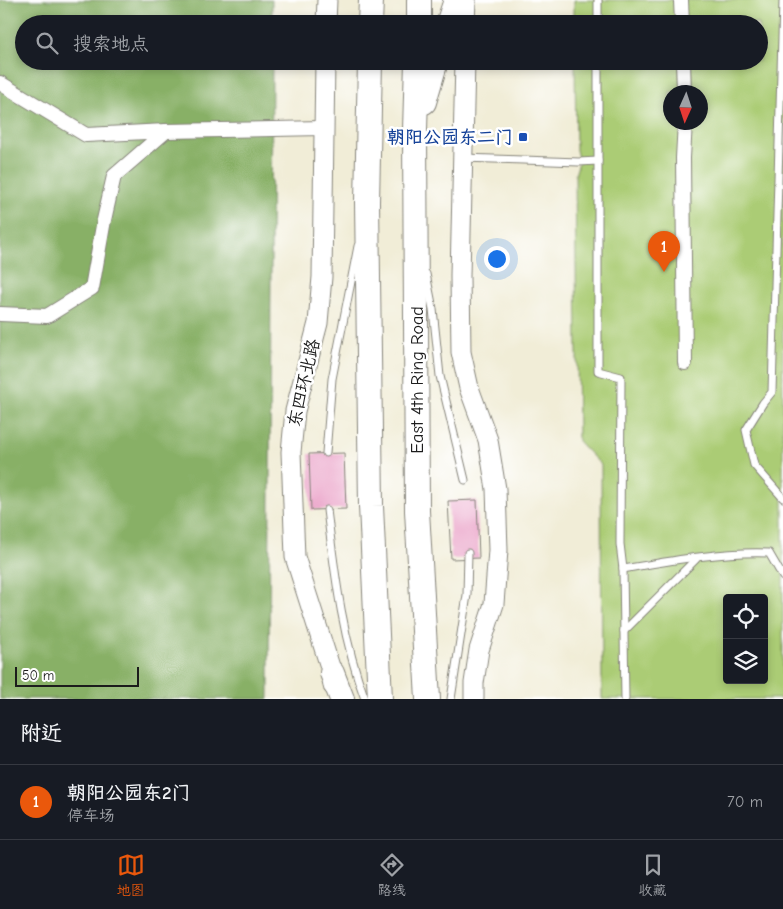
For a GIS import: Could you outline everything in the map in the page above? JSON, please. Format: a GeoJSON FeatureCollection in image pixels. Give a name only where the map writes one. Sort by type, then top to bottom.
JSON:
{"type":"FeatureCollection","features":[{"type":"Feature","properties":{"kind":"highway"},"geometry":{"type":"LineString","coordinates":[[370,15],[371,0]]}},
{"type":"Feature","properties":{"kind":"highway"},"geometry":{"type":"LineString","coordinates":[[418,15],[419,0]]}},
{"type":"Feature","properties":{"kind":"highway"},"geometry":{"type":"LineString","coordinates":[[451,15],[456,0]]}},
{"type":"Feature","properties":{"kind":"highway"},"geometry":{"type":"LineString","coordinates":[[370,70],[367,202],[371,506],[380,699]]}},
{"type":"Feature","properties":{"kind":"highway","name":"East 4th Ring Road"},"geometry":{"type":"LineString","coordinates":[[417,70],[415,130],[417,511],[428,699]]}},
{"type":"Feature","properties":{"kind":"highway"},"geometry":{"type":"LineString","coordinates":[[415,130],[433,70]]}},
{"type":"Feature","properties":{"kind":"highway"},"geometry":{"type":"LineString","coordinates":[[332,673],[342,699]]}},
{"type":"Feature","properties":{"kind":"street"},"geometry":{"type":"LineString","coordinates":[[326,15],[327,0]]}},
{"type":"Feature","properties":{"kind":"street"},"geometry":{"type":"LineString","coordinates":[[465,15],[466,0]]}},
{"type":"Feature","properties":{"kind":"street"},"geometry":{"type":"LineString","coordinates":[[681,0],[682,15]]}},
{"type":"Feature","properties":{"kind":"street","name":"东四环北路"},"geometry":{"type":"LineString","coordinates":[[326,70],[322,277],[318,323],[295,411],[291,452],[295,557],[332,673],[334,699]]}},
{"type":"Feature","properties":{"kind":"street"},"geometry":{"type":"LineString","coordinates":[[465,70],[460,276],[461,352],[469,388],[488,440],[496,488],[498,550],[494,604],[479,650],[474,683],[474,699]]}},
{"type":"Feature","properties":{"kind":"street"},"geometry":{"type":"LineString","coordinates":[[683,70],[684,85]]}},
{"type":"Feature","properties":{"kind":"street"},"geometry":{"type":"LineString","coordinates":[[0,83],[86,135],[166,131],[324,128]]}},
{"type":"Feature","properties":{"kind":"street"},"geometry":{"type":"LineString","coordinates":[[685,130],[683,158],[685,363]]}},
{"type":"Feature","properties":{"kind":"street"},"geometry":{"type":"LineString","coordinates":[[0,314],[47,316],[92,288],[114,176],[166,131]]}},
{"type":"Feature","properties":{"kind":"lane"},"geometry":{"type":"LineString","coordinates":[[598,0],[598,15]]}},
{"type":"Feature","properties":{"kind":"lane"},"geometry":{"type":"LineString","coordinates":[[783,1],[772,392],[746,430],[754,465],[783,498]]}},
{"type":"Feature","properties":{"kind":"lane"},"geometry":{"type":"LineString","coordinates":[[598,70],[598,371],[621,376],[620,544],[624,569],[625,699]]}},
{"type":"Feature","properties":{"kind":"lane"},"geometry":{"type":"LineString","coordinates":[[463,158],[598,161]]}},
{"type":"Feature","properties":{"kind":"lane"},"geometry":{"type":"LineString","coordinates":[[326,453],[332,379],[346,299],[367,202]]}},
{"type":"Feature","properties":{"kind":"lane"},"geometry":{"type":"LineString","coordinates":[[416,221],[423,260]]}},
{"type":"Feature","properties":{"kind":"lane"},"geometry":{"type":"LineString","coordinates":[[425,270],[440,376],[466,480]]}},
{"type":"Feature","properties":{"kind":"lane"},"geometry":{"type":"LineString","coordinates":[[327,510],[338,601],[354,672],[365,699]]}},
{"type":"Feature","properties":{"kind":"lane"},"geometry":{"type":"LineString","coordinates":[[624,569],[752,552],[769,553],[781,567],[783,577]]}},
{"type":"Feature","properties":{"kind":"lane"},"geometry":{"type":"LineString","coordinates":[[450,699],[467,595],[468,553]]}},
{"type":"Feature","properties":{"kind":"lane"},"geometry":{"type":"LineString","coordinates":[[624,631],[697,558]]}},
{"type":"Feature","properties":{"kind":"green space"},"geometry":{"type":"Polygon","coordinates":[[[0,0],[272,0],[272,15],[15,15],[15,70],[272,70],[269,699],[0,699],[0,0]]]}},
{"type":"Feature","properties":{"kind":"green space"},"geometry":{"type":"Polygon","coordinates":[[[574,0],[783,0],[783,699],[602,699],[601,465],[578,441],[575,175],[579,162],[576,150],[575,70],[768,70],[768,15],[574,15],[574,0]]]}},
{"type":"Feature","properties":{"kind":"building"},"geometry":{"type":"Polygon","coordinates":[[[344,453],[346,509],[311,510],[309,454],[344,453]]]}},
{"type":"Feature","properties":{"kind":"building"},"geometry":{"type":"Polygon","coordinates":[[[477,500],[479,558],[451,559],[448,501],[477,500]]]}},
{"type":"Feature","properties":{"kind":"place","name":"朝阳公园东二门"},"geometry":{"type":"Point","coordinates":[523,137]}},
{"type":"Feature","properties":{"kind":"place","name":"朝阳公园东2门"},"geometry":{"type":"Point","coordinates":[664,272]}}]}
